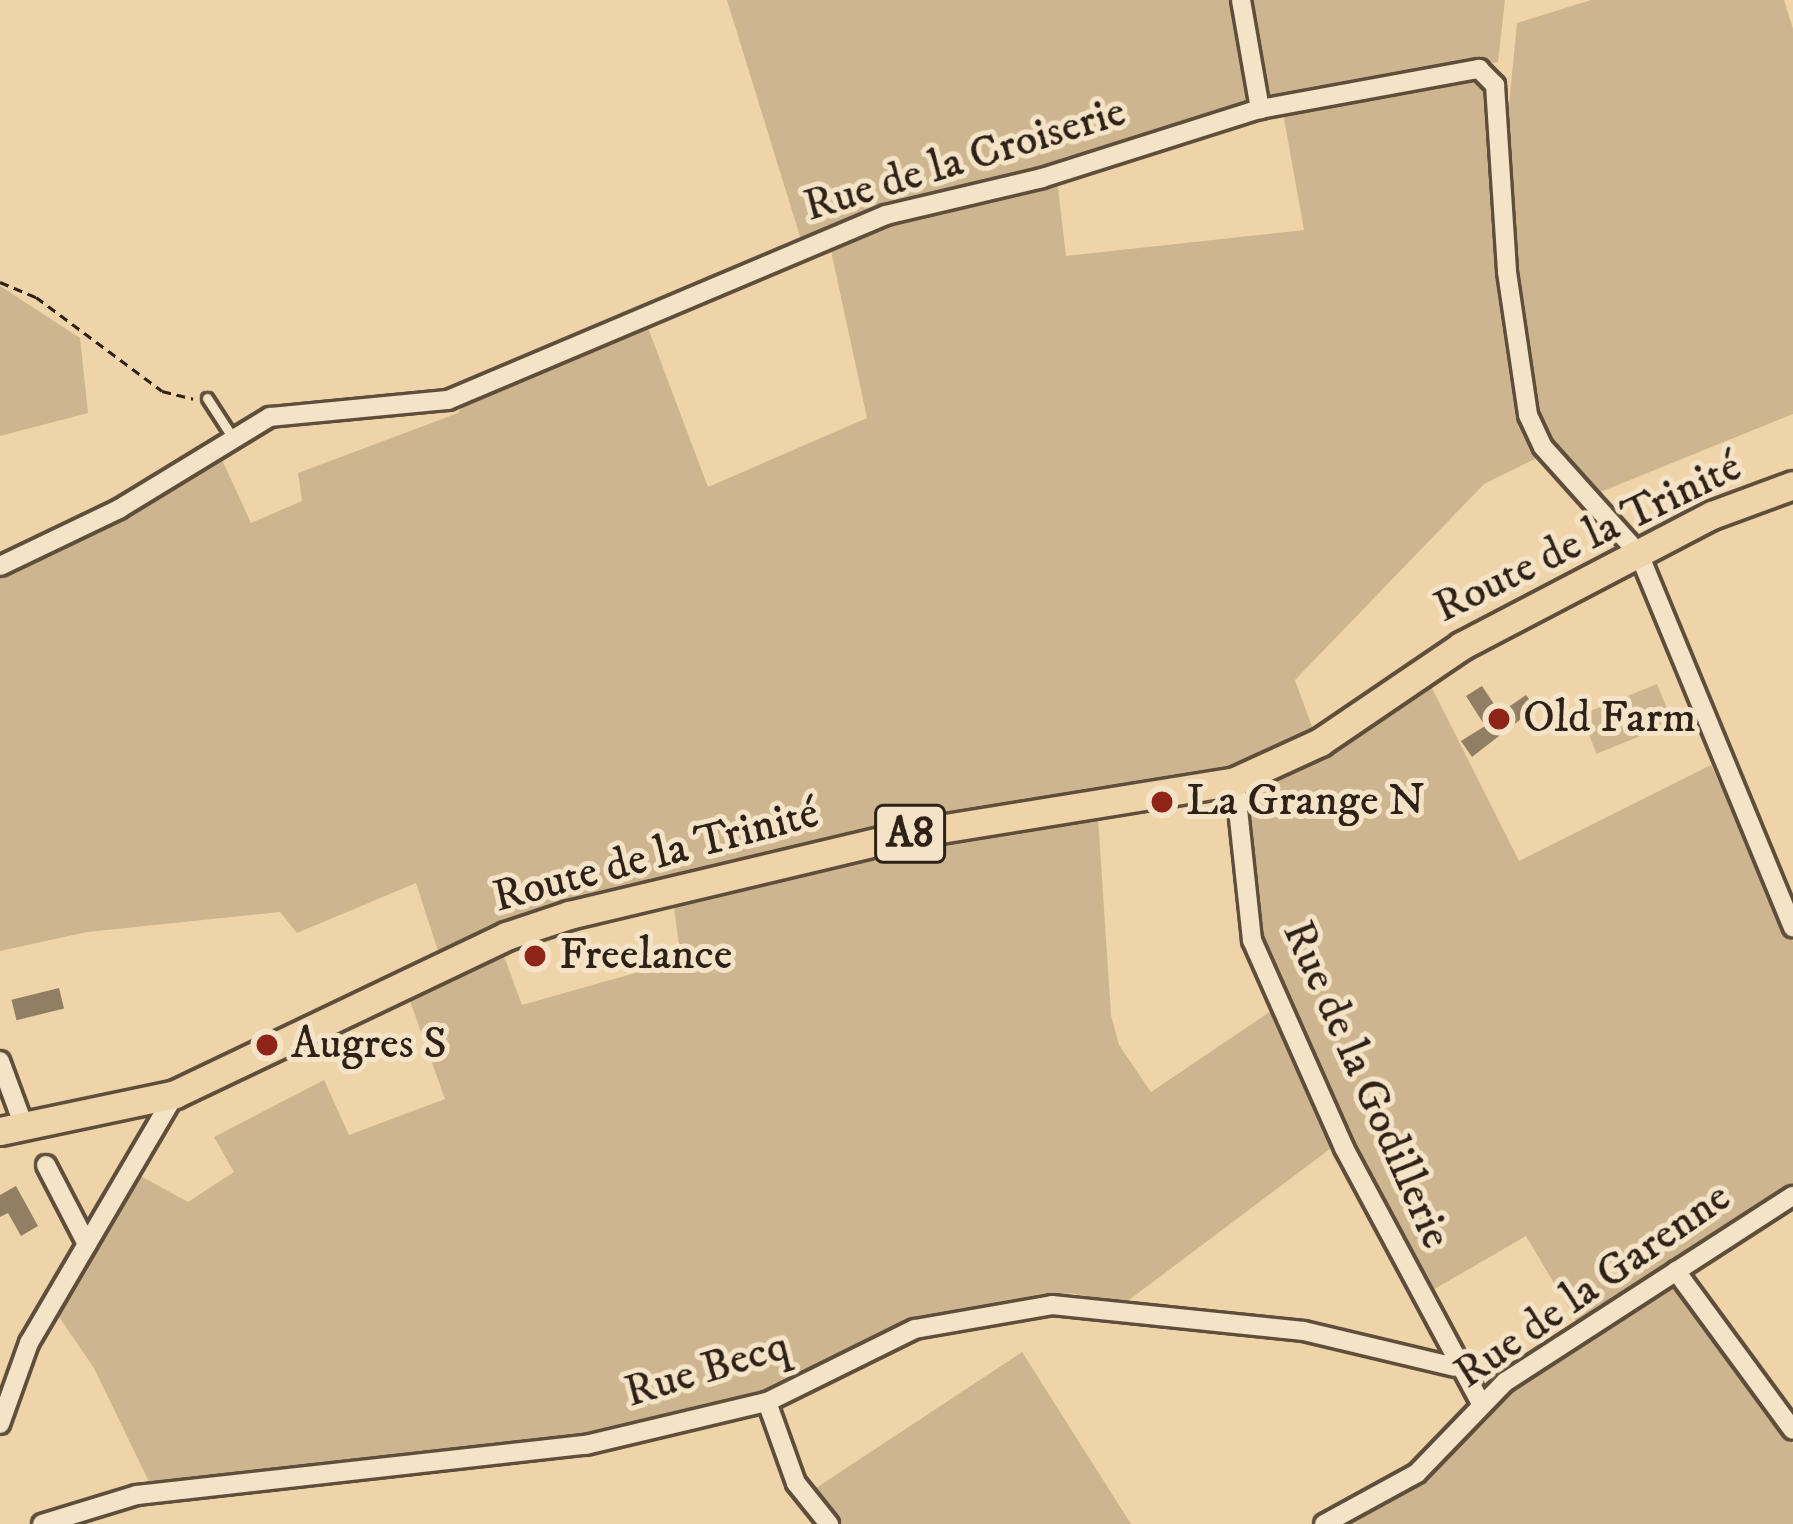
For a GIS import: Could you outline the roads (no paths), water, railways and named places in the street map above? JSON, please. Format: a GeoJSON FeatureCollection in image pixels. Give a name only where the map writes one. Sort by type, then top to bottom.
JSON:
{"type":"FeatureCollection","features":[{"type":"Feature","properties":{"kind":"main road","name":"Route de la Trinité"},"geometry":{"type":"LineString","coordinates":[[13,1130],[175,1094],[506,936],[569,915],[909,834],[1234,781],[1320,742],[1409,676],[1639,554],[1793,485]]}},
{"type":"Feature","properties":{"kind":"street"},"geometry":{"type":"LineString","coordinates":[[1241,0],[1260,109]]}},
{"type":"Feature","properties":{"kind":"street","name":"Rue de la Croiserie"},"geometry":{"type":"LineString","coordinates":[[0,566],[119,509],[231,435],[270,416],[448,400],[886,215],[1042,178],[1260,109],[1479,69],[1493,76],[1507,272],[1528,415],[1543,447],[1639,554]]}},
{"type":"Feature","properties":{"kind":"street"},"geometry":{"type":"LineString","coordinates":[[1639,554],[1793,928]]}},
{"type":"Feature","properties":{"kind":"street","name":"Rue de la Godillerie"},"geometry":{"type":"LineString","coordinates":[[1234,781],[1252,940],[1344,1148],[1455,1367],[1481,1404]]}},
{"type":"Feature","properties":{"kind":"street"},"geometry":{"type":"LineString","coordinates":[[0,1061],[13,1130]]}},
{"type":"Feature","properties":{"kind":"street"},"geometry":{"type":"LineString","coordinates":[[0,1424],[29,1343],[175,1094]]}},
{"type":"Feature","properties":{"kind":"street"},"geometry":{"type":"LineString","coordinates":[[46,1165],[87,1244]]}},
{"type":"Feature","properties":{"kind":"street","name":"Rue de la Garenne"},"geometry":{"type":"LineString","coordinates":[[1324,1524],[1417,1473],[1481,1404],[1793,1196]]}},
{"type":"Feature","properties":{"kind":"street"},"geometry":{"type":"LineString","coordinates":[[1676,1271],[1793,1430]]}},
{"type":"Feature","properties":{"kind":"street","name":"Rue Becq"},"geometry":{"type":"LineString","coordinates":[[42,1524],[106,1504],[586,1445],[767,1402],[915,1329],[1052,1305],[1304,1331],[1455,1367]]}},
{"type":"Feature","properties":{"kind":"street"},"geometry":{"type":"LineString","coordinates":[[767,1402],[796,1483],[830,1524]]}},
{"type":"Feature","properties":{"kind":"street"},"geometry":{"type":"LineString","coordinates":[[106,1504],[116,1524]]}},
{"type":"Feature","properties":{"kind":"lane"},"geometry":{"type":"LineString","coordinates":[[207,398],[231,435]]}},
{"type":"Feature","properties":{"kind":"place","name":"Old Farm"},"geometry":{"type":"Point","coordinates":[1499,719]}},
{"type":"Feature","properties":{"kind":"place","name":"La Grange N"},"geometry":{"type":"Point","coordinates":[1162,802]}},
{"type":"Feature","properties":{"kind":"place","name":"Freelance"},"geometry":{"type":"Point","coordinates":[535,956]}},
{"type":"Feature","properties":{"kind":"place","name":"Augres S"},"geometry":{"type":"Point","coordinates":[267,1045]}}]}
